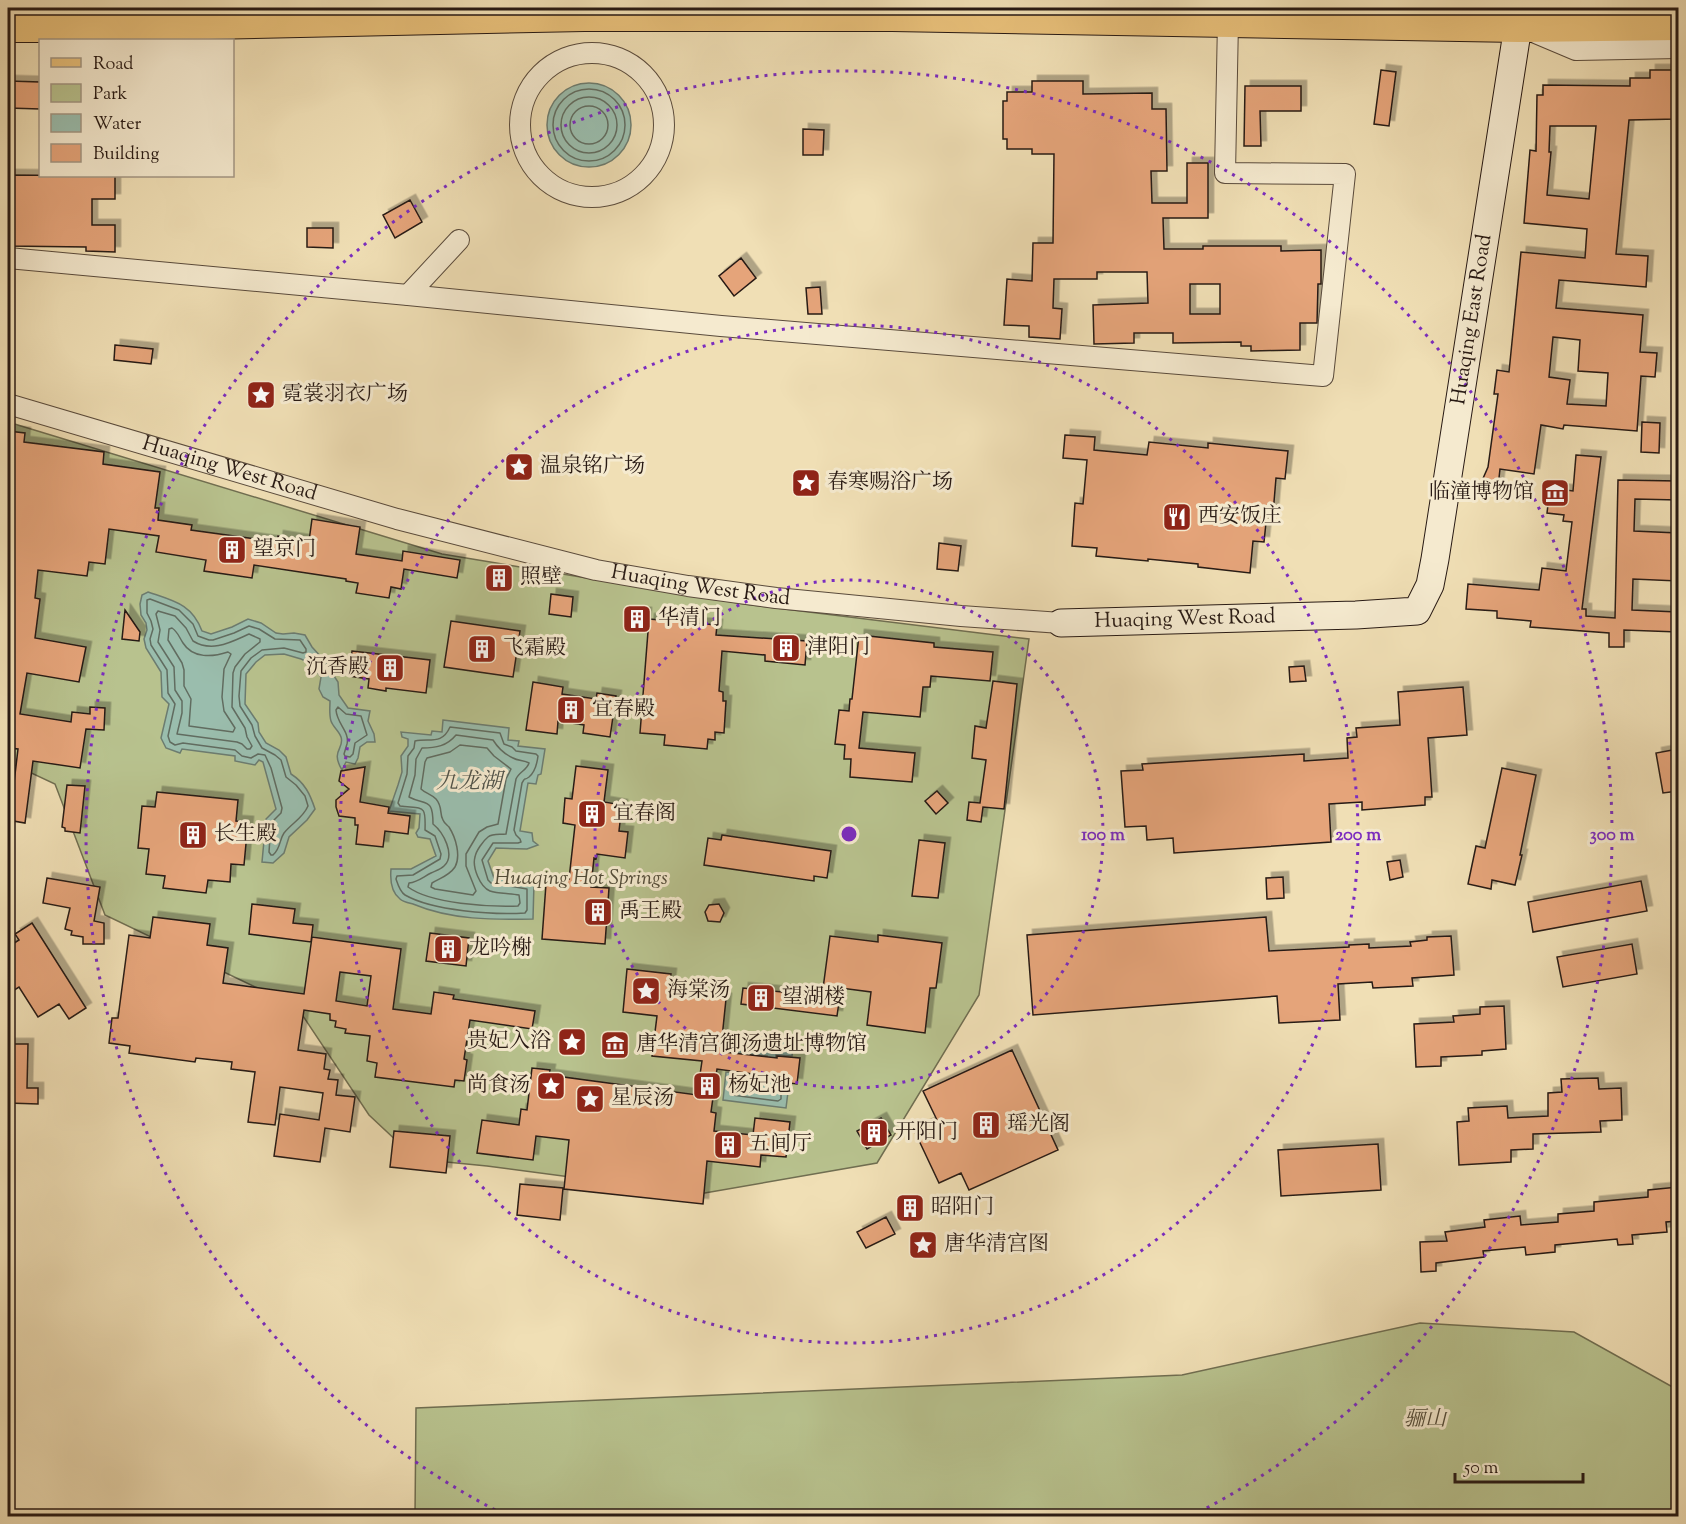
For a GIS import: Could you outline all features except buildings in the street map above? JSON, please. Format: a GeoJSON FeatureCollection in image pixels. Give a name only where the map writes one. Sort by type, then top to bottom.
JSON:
{"type":"FeatureCollection","features":[{"type":"Feature","properties":{"kind":"main road"},"geometry":{"type":"LineString","coordinates":[[8,26],[64,27],[584,11],[1228,21],[1518,16],[1678,24]]}},
{"type":"Feature","properties":{"kind":"street"},"geometry":{"type":"LineString","coordinates":[[1518,16],[1576,50],[1678,48]]}},
{"type":"Feature","properties":{"kind":"street","name":"Huaqing East Road"},"geometry":{"type":"LineString","coordinates":[[1417,611],[1430,585],[1518,16]]}},
{"type":"Feature","properties":{"kind":"street"},"geometry":{"type":"LineString","coordinates":[[8,258],[721,326],[1323,376],[1345,174],[1225,173],[1228,21]]}},
{"type":"Feature","properties":{"kind":"street"},"geometry":{"type":"LineString","coordinates":[[597,53],[621,58],[642,72],[657,92],[664,116],[663,141],[653,164],[636,182],[614,194],[589,197],[565,192],[546,180],[531,163],[522,142],[520,120],[525,98],[537,79],[554,64],[574,55],[597,53]]}},
{"type":"Feature","properties":{"kind":"street"},"geometry":{"type":"LineString","coordinates":[[408,295],[459,240]]}},
{"type":"Feature","properties":{"kind":"street","name":"Huaqing West Road"},"geometry":{"type":"LineString","coordinates":[[8,404],[398,519],[596,570],[688,586],[776,598],[1061,623],[1356,615],[1417,611]]}},
{"type":"Feature","properties":{"kind":"green space","name":"Huaqing Hot Springs"},"geometry":{"type":"Polygon","coordinates":[[[8,422],[442,554],[744,604],[1029,639],[979,995],[877,1163],[699,1194],[416,1159],[369,1115],[297,1007],[105,915],[55,784],[8,762],[8,422]]]}},
{"type":"Feature","properties":{"kind":"green space","name":"骊山"},"geometry":{"type":"Polygon","coordinates":[[[1420,1323],[1574,1332],[1678,1390],[1678,1516],[415,1516],[416,1408],[1182,1375],[1420,1323]]]}},
{"type":"Feature","properties":{"kind":"water"},"geometry":{"type":"Polygon","coordinates":[[[589,83],[612,90],[624,102],[631,125],[624,148],[612,160],[589,167],[566,160],[554,148],[547,125],[554,102],[566,90],[589,83]]]}},
{"type":"Feature","properties":{"kind":"water"},"geometry":{"type":"Polygon","coordinates":[[[148,592],[187,609],[202,631],[211,634],[248,619],[261,623],[276,633],[305,635],[338,682],[339,695],[348,708],[370,711],[368,721],[375,742],[367,742],[360,747],[355,764],[346,762],[342,770],[337,758],[341,737],[331,721],[330,701],[323,697],[319,689],[321,677],[310,663],[284,654],[265,655],[246,674],[245,704],[258,723],[259,732],[266,743],[286,757],[291,774],[306,789],[315,809],[289,837],[284,853],[273,863],[262,862],[266,819],[276,809],[263,762],[259,760],[255,765],[235,761],[235,756],[182,749],[180,753],[166,748],[161,738],[169,704],[162,697],[161,672],[146,648],[144,639],[147,630],[141,615],[140,604],[142,595],[148,592]]]}},
{"type":"Feature","properties":{"kind":"water","name":"九龙湖"},"geometry":{"type":"Polygon","coordinates":[[[443,720],[509,728],[508,740],[519,741],[518,746],[545,749],[541,774],[538,775],[536,784],[528,783],[520,831],[532,833],[533,841],[538,845],[527,849],[496,848],[488,861],[494,878],[534,883],[533,919],[487,919],[442,913],[403,901],[393,889],[391,869],[411,869],[436,856],[430,839],[418,837],[416,833],[419,828],[420,814],[389,811],[402,772],[401,756],[408,746],[408,739],[402,737],[401,732],[431,735],[432,731],[442,732],[443,720]]]}},
{"type":"Feature","properties":{"kind":"water"},"geometry":{"type":"Polygon","coordinates":[[[758,1032],[776,1036],[793,1047],[792,1056],[776,1055],[773,1082],[789,1084],[786,1108],[723,1100],[726,1072],[764,1077],[767,1056],[728,1053],[729,1046],[758,1032]]]}},
{"type":"Feature","properties":{"kind":"place","name":"霓裳羽衣广场"},"geometry":{"type":"Point","coordinates":[261,395]}},
{"type":"Feature","properties":{"kind":"place","name":"温泉铭广场"},"geometry":{"type":"Point","coordinates":[519,467]}},
{"type":"Feature","properties":{"kind":"place","name":"春寒赐浴广场"},"geometry":{"type":"Point","coordinates":[806,483]}},
{"type":"Feature","properties":{"kind":"place","name":"临潼博物馆"},"geometry":{"type":"Point","coordinates":[1555,493]}},
{"type":"Feature","properties":{"kind":"place","name":"西安饭庄"},"geometry":{"type":"Point","coordinates":[1177,517]}},
{"type":"Feature","properties":{"kind":"place","name":"望京门"},"geometry":{"type":"Point","coordinates":[232,550]}},
{"type":"Feature","properties":{"kind":"place","name":"照壁"},"geometry":{"type":"Point","coordinates":[499,578]}},
{"type":"Feature","properties":{"kind":"place","name":"华清门"},"geometry":{"type":"Point","coordinates":[637,619]}},
{"type":"Feature","properties":{"kind":"place","name":"津阳门"},"geometry":{"type":"Point","coordinates":[786,648]}},
{"type":"Feature","properties":{"kind":"place","name":"飞霜殿"},"geometry":{"type":"Point","coordinates":[482,649]}},
{"type":"Feature","properties":{"kind":"place","name":"沉香殿"},"geometry":{"type":"Point","coordinates":[390,668]}},
{"type":"Feature","properties":{"kind":"place","name":"宜春殿"},"geometry":{"type":"Point","coordinates":[571,710]}},
{"type":"Feature","properties":{"kind":"place","name":"宜春阁"},"geometry":{"type":"Point","coordinates":[592,814]}},
{"type":"Feature","properties":{"kind":"place","name":"长生殿"},"geometry":{"type":"Point","coordinates":[193,835]}},
{"type":"Feature","properties":{"kind":"place","name":"禹王殿"},"geometry":{"type":"Point","coordinates":[598,912]}},
{"type":"Feature","properties":{"kind":"place","name":"龙吟榭"},"geometry":{"type":"Point","coordinates":[448,949]}},
{"type":"Feature","properties":{"kind":"place","name":"海棠汤"},"geometry":{"type":"Point","coordinates":[646,991]}},
{"type":"Feature","properties":{"kind":"place","name":"望湖楼"},"geometry":{"type":"Point","coordinates":[761,998]}},
{"type":"Feature","properties":{"kind":"place","name":"贵妃入浴"},"geometry":{"type":"Point","coordinates":[572,1042]}},
{"type":"Feature","properties":{"kind":"place","name":"唐华清宫御汤遗址博物馆"},"geometry":{"type":"Point","coordinates":[615,1045]}},
{"type":"Feature","properties":{"kind":"place","name":"尚食汤"},"geometry":{"type":"Point","coordinates":[551,1086]}},
{"type":"Feature","properties":{"kind":"place","name":"杨妃池"},"geometry":{"type":"Point","coordinates":[707,1086]}},
{"type":"Feature","properties":{"kind":"place","name":"星辰汤"},"geometry":{"type":"Point","coordinates":[590,1099]}},
{"type":"Feature","properties":{"kind":"place","name":"瑶光阁"},"geometry":{"type":"Point","coordinates":[986,1125]}},
{"type":"Feature","properties":{"kind":"place","name":"开阳门"},"geometry":{"type":"Point","coordinates":[874,1133]}},
{"type":"Feature","properties":{"kind":"place","name":"五间厅"},"geometry":{"type":"Point","coordinates":[728,1145]}},
{"type":"Feature","properties":{"kind":"place","name":"昭阳门"},"geometry":{"type":"Point","coordinates":[910,1208]}},
{"type":"Feature","properties":{"kind":"place","name":"唐华清宫图"},"geometry":{"type":"Point","coordinates":[923,1245]}}]}
